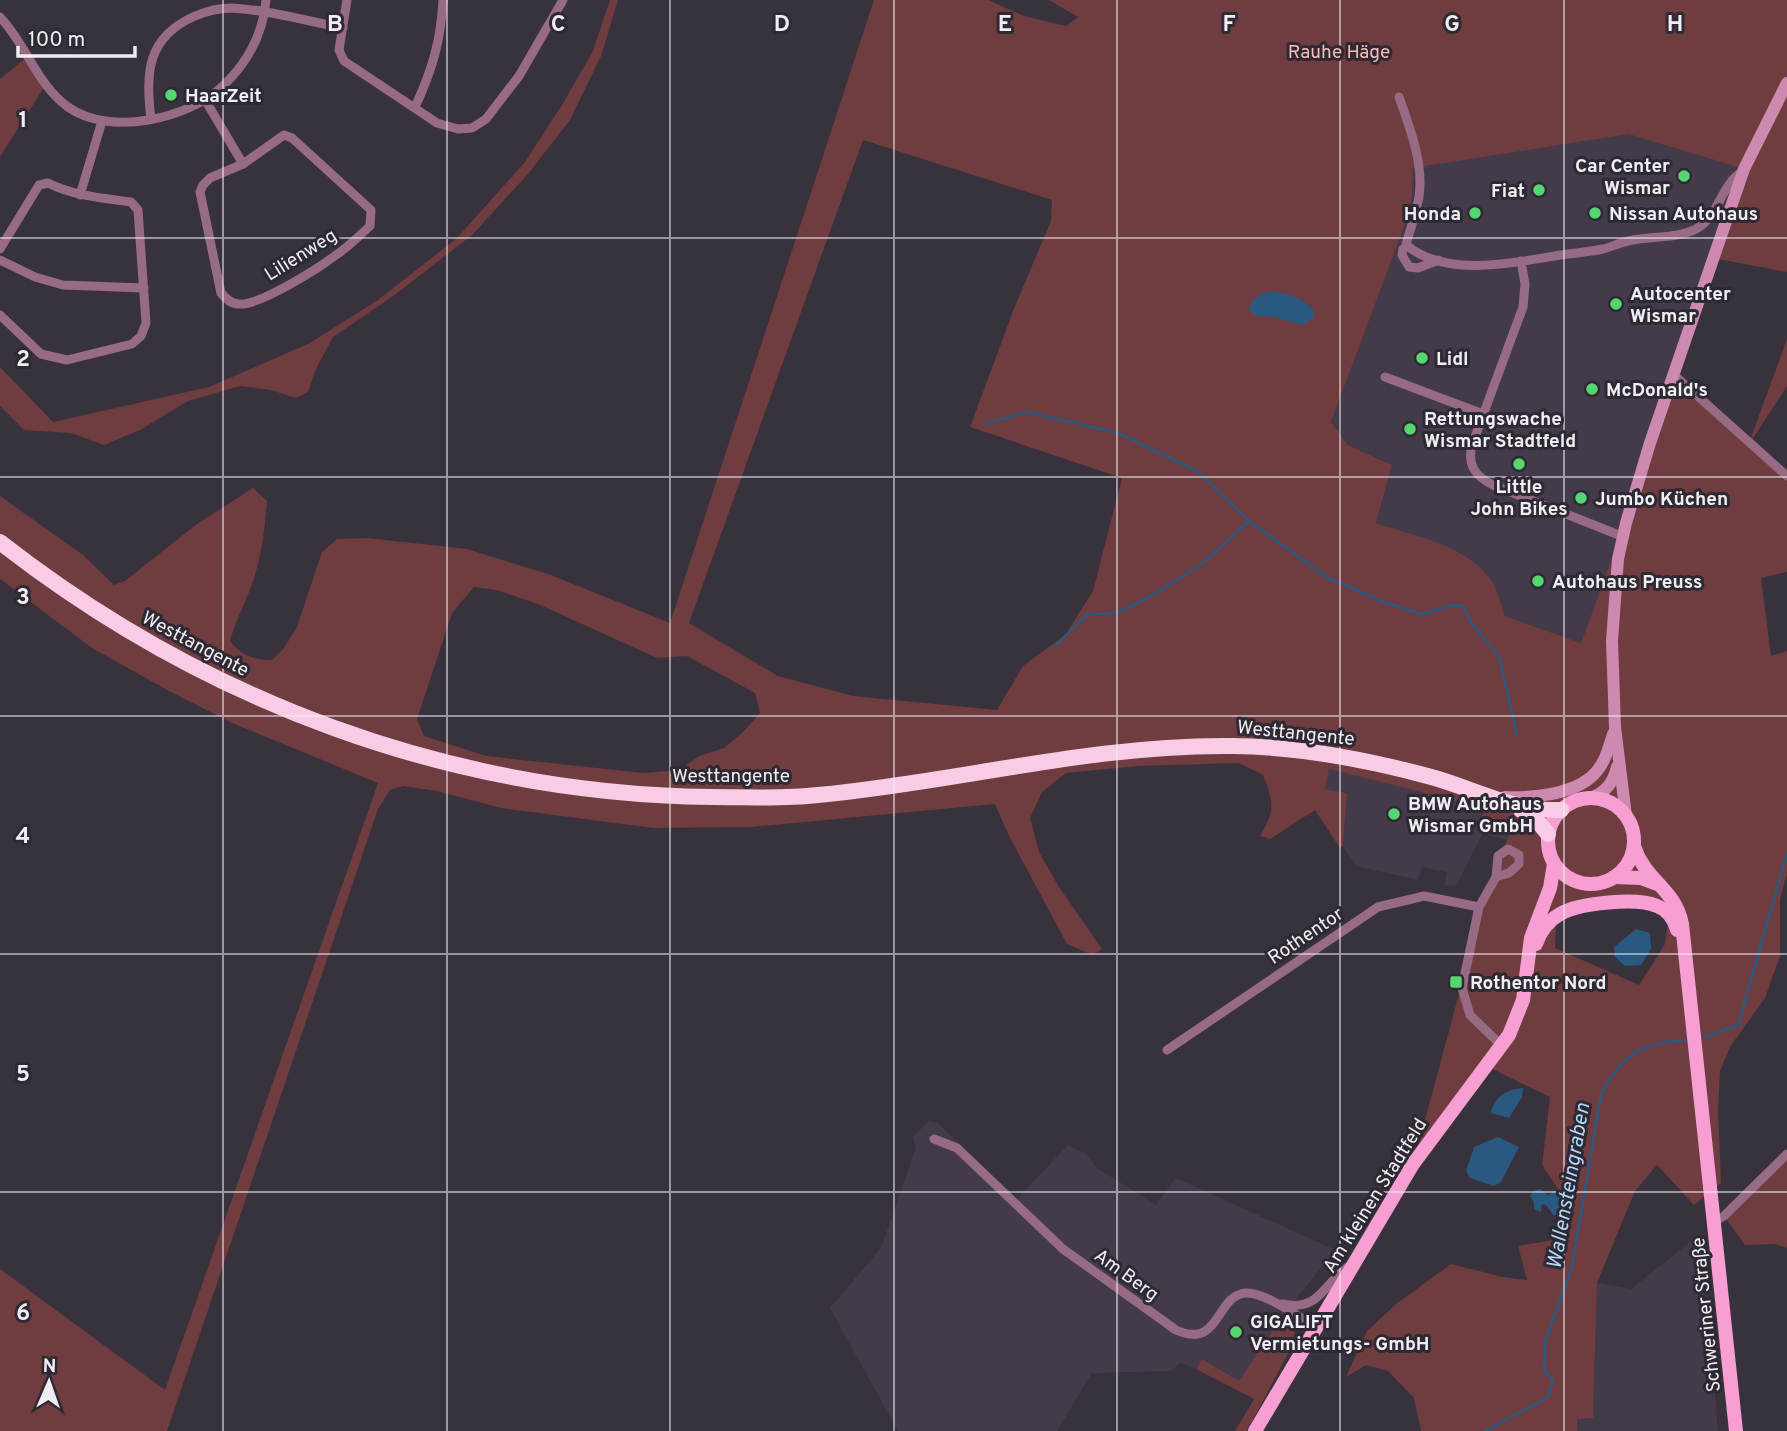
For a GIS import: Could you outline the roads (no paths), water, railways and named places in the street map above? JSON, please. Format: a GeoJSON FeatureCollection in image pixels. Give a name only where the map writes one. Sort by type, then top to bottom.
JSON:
{"type":"FeatureCollection","features":[{"type":"Feature","properties":{"kind":"highway","name":"Westtangente"},"geometry":{"type":"LineString","coordinates":[[0,542],[61,588],[133,635],[239,690],[328,727],[409,753],[482,771],[548,783],[613,792],[676,796],[814,796],[890,787],[1095,754],[1191,746],[1239,746],[1289,749],[1376,764],[1450,782],[1502,800],[1539,809],[1561,810]]}},
{"type":"Feature","properties":{"kind":"highway","name":"Westtangente"},"geometry":{"type":"LineString","coordinates":[[1502,800],[1535,818],[1549,834]]}},
{"type":"Feature","properties":{"kind":"main road"},"geometry":{"type":"LineString","coordinates":[[1626,816],[1615,727],[1612,641],[1618,559],[1650,443],[1744,171],[1787,83]]}},
{"type":"Feature","properties":{"kind":"main road"},"geometry":{"type":"LineString","coordinates":[[1502,800],[1532,797],[1577,785],[1590,778],[1605,760],[1615,727]]}},
{"type":"Feature","properties":{"kind":"main road"},"geometry":{"type":"LineString","coordinates":[[1618,760],[1612,783],[1601,794],[1571,802],[1561,810],[1551,824],[1550,854],[1561,872],[1579,882],[1597,883],[1614,877],[1641,878],[1667,891]]}},
{"type":"Feature","properties":{"kind":"main road"},"geometry":{"type":"LineString","coordinates":[[1591,797],[1611,802],[1632,825],[1634,846],[1628,864],[1614,877]]}},
{"type":"Feature","properties":{"kind":"main road","name":"Schweriner Straße"},"geometry":{"type":"LineString","coordinates":[[1634,846],[1645,871],[1667,891],[1680,914],[1686,949],[1737,1431]]}},
{"type":"Feature","properties":{"kind":"main road"},"geometry":{"type":"LineString","coordinates":[[1526,982],[1531,938],[1554,876],[1555,864]]}},
{"type":"Feature","properties":{"kind":"main road"},"geometry":{"type":"LineString","coordinates":[[1541,911],[1558,892],[1579,882]]}},
{"type":"Feature","properties":{"kind":"main road"},"geometry":{"type":"LineString","coordinates":[[1526,982],[1532,971],[1536,944],[1542,931],[1556,916],[1582,906],[1639,902],[1656,905],[1672,918],[1686,949]]}},
{"type":"Feature","properties":{"kind":"main road","name":"Am kleinen Stadtfeld"},"geometry":{"type":"LineString","coordinates":[[1255,1431],[1413,1164],[1502,1046],[1516,1020],[1526,982]]}},
{"type":"Feature","properties":{"kind":"street"},"geometry":{"type":"LineString","coordinates":[[0,17],[12,29],[38,73],[67,107],[102,121],[131,123],[182,109],[222,87],[239,69],[253,47],[265,13],[265,0]]}},
{"type":"Feature","properties":{"kind":"street"},"geometry":{"type":"LineString","coordinates":[[347,0],[339,50],[344,61],[437,123],[458,130],[472,128],[486,120],[519,76],[563,0]]}},
{"type":"Feature","properties":{"kind":"street"},"geometry":{"type":"LineString","coordinates":[[415,107],[431,71],[441,31],[443,0]]}},
{"type":"Feature","properties":{"kind":"street"},"geometry":{"type":"LineString","coordinates":[[151,119],[148,83],[155,48],[183,22],[208,11],[231,8],[343,28]]}},
{"type":"Feature","properties":{"kind":"street"},"geometry":{"type":"LineString","coordinates":[[1399,97],[1411,133],[1419,174],[1419,195],[1406,244],[1408,247]]}},
{"type":"Feature","properties":{"kind":"street"},"geometry":{"type":"LineString","coordinates":[[204,98],[243,164]]}},
{"type":"Feature","properties":{"kind":"street"},"geometry":{"type":"LineString","coordinates":[[80,195],[102,121]]}},
{"type":"Feature","properties":{"kind":"street","name":"Lilienweg"},"geometry":{"type":"LineString","coordinates":[[284,135],[292,138],[371,210],[370,226],[337,255],[286,287],[252,302],[235,304],[221,293],[200,192],[210,178],[243,164],[278,137],[284,135]]}},
{"type":"Feature","properties":{"kind":"street"},"geometry":{"type":"LineString","coordinates":[[1440,260],[1418,268],[1409,267],[1402,255],[1403,249],[1408,247],[1440,260],[1468,266],[1603,249],[1628,241],[1695,230],[1706,222],[1734,179],[1744,171]]}},
{"type":"Feature","properties":{"kind":"street"},"geometry":{"type":"LineString","coordinates":[[0,249],[39,185],[48,183],[80,195],[131,202],[138,210],[146,323],[141,336],[132,344],[67,360],[41,354],[0,315]]}},
{"type":"Feature","properties":{"kind":"street"},"geometry":{"type":"LineString","coordinates":[[0,260],[35,277],[63,285],[144,288]]}},
{"type":"Feature","properties":{"kind":"street"},"geometry":{"type":"LineString","coordinates":[[1521,261],[1525,284],[1523,307],[1483,414],[1470,457],[1473,468],[1480,478],[1624,537]]}},
{"type":"Feature","properties":{"kind":"street"},"geometry":{"type":"LineString","coordinates":[[1673,374],[1787,476]]}},
{"type":"Feature","properties":{"kind":"street"},"geometry":{"type":"LineString","coordinates":[[1385,377],[1483,414]]}},
{"type":"Feature","properties":{"kind":"street"},"geometry":{"type":"LineString","coordinates":[[1496,877],[1479,907],[1463,979],[1463,993],[1470,1015],[1502,1046]]}},
{"type":"Feature","properties":{"kind":"street","name":"Rothentor"},"geometry":{"type":"LineString","coordinates":[[1167,1050],[1378,907],[1424,896],[1479,907]]}},
{"type":"Feature","properties":{"kind":"street","name":"Am Berg"},"geometry":{"type":"LineString","coordinates":[[934,1139],[957,1148],[1063,1249],[1175,1330],[1191,1335],[1205,1332],[1216,1322],[1231,1300],[1240,1294],[1256,1294],[1315,1326]]}},
{"type":"Feature","properties":{"kind":"street"},"geometry":{"type":"LineString","coordinates":[[1714,1222],[1724,1216],[1787,1154]]}},
{"type":"Feature","properties":{"kind":"street"},"geometry":{"type":"LineString","coordinates":[[1274,1303],[1293,1306],[1309,1304],[1352,1265]]}},
{"type":"Feature","properties":{"kind":"water"},"geometry":{"type":"Polygon","coordinates":[[[1273,291],[1305,302],[1314,310],[1313,319],[1302,325],[1275,317],[1255,316],[1249,309],[1255,298],[1273,291]]]}},
{"type":"Feature","properties":{"kind":"water"},"geometry":{"type":"Polygon","coordinates":[[[1636,929],[1650,933],[1651,949],[1641,965],[1625,966],[1615,957],[1614,947],[1636,929]]]}},
{"type":"Feature","properties":{"kind":"water"},"geometry":{"type":"Polygon","coordinates":[[[1523,1088],[1522,1097],[1509,1118],[1491,1113],[1495,1102],[1502,1095],[1523,1088]]]}},
{"type":"Feature","properties":{"kind":"water"},"geometry":{"type":"Polygon","coordinates":[[[1498,1137],[1519,1147],[1501,1182],[1494,1186],[1470,1178],[1466,1171],[1474,1147],[1498,1137]]]}},
{"type":"Feature","properties":{"kind":"water"},"geometry":{"type":"Polygon","coordinates":[[[1540,1189],[1548,1195],[1556,1190],[1565,1199],[1559,1205],[1563,1216],[1553,1215],[1547,1206],[1542,1204],[1541,1212],[1534,1209],[1530,1196],[1540,1189]]]}},
{"type":"Feature","properties":{"kind":"waterway"},"geometry":{"type":"LineString","coordinates":[[984,424],[1027,412],[1118,433],[1197,471],[1249,521],[1328,578],[1387,603],[1422,614],[1453,605],[1463,606],[1471,623],[1499,656],[1517,735]]}},
{"type":"Feature","properties":{"kind":"waterway"},"geometry":{"type":"LineString","coordinates":[[1054,647],[1087,615],[1116,613],[1144,600],[1201,565],[1249,521]]}},
{"type":"Feature","properties":{"kind":"waterway","name":"Wallensteingraben"},"geometry":{"type":"LineString","coordinates":[[1705,1037],[1738,1025],[1787,854]]}},
{"type":"Feature","properties":{"kind":"waterway","name":"Wallensteingraben"},"geometry":{"type":"LineString","coordinates":[[1485,1431],[1547,1398],[1553,1380],[1544,1370],[1545,1343],[1572,1266],[1601,1095],[1616,1070],[1635,1054],[1658,1044],[1686,1040]]}},
{"type":"Feature","properties":{"kind":"place","name":"HaarZeit"},"geometry":{"type":"Point","coordinates":[171,95]}},
{"type":"Feature","properties":{"kind":"place","name":"Car Center Wismar"},"geometry":{"type":"Point","coordinates":[1684,176]}},
{"type":"Feature","properties":{"kind":"place","name":"Fiat"},"geometry":{"type":"Point","coordinates":[1539,190]}},
{"type":"Feature","properties":{"kind":"place","name":"Honda"},"geometry":{"type":"Point","coordinates":[1475,213]}},
{"type":"Feature","properties":{"kind":"place","name":"Nissan Autohaus"},"geometry":{"type":"Point","coordinates":[1595,213]}},
{"type":"Feature","properties":{"kind":"place","name":"Autocenter Wismar"},"geometry":{"type":"Point","coordinates":[1616,304]}},
{"type":"Feature","properties":{"kind":"place","name":"Lidl"},"geometry":{"type":"Point","coordinates":[1422,358]}},
{"type":"Feature","properties":{"kind":"place","name":"McDonald's"},"geometry":{"type":"Point","coordinates":[1592,389]}},
{"type":"Feature","properties":{"kind":"place","name":"Rettungswache Wismar Stadtfeld"},"geometry":{"type":"Point","coordinates":[1410,429]}},
{"type":"Feature","properties":{"kind":"place","name":"Little John Bikes"},"geometry":{"type":"Point","coordinates":[1519,464]}},
{"type":"Feature","properties":{"kind":"place","name":"Jumbo Küchen"},"geometry":{"type":"Point","coordinates":[1581,498]}},
{"type":"Feature","properties":{"kind":"place","name":"Autohaus Preuss"},"geometry":{"type":"Point","coordinates":[1538,581]}},
{"type":"Feature","properties":{"kind":"place","name":"BMW Autohaus Wismar GmbH"},"geometry":{"type":"Point","coordinates":[1394,814]}},
{"type":"Feature","properties":{"kind":"place","name":"Rothentor Nord"},"geometry":{"type":"Point","coordinates":[1456,982]}},
{"type":"Feature","properties":{"kind":"place","name":"GIGALIFT Vermietungs- GmbH"},"geometry":{"type":"Point","coordinates":[1236,1332]}},
{"type":"Feature","properties":{"kind":"park label","name":"Rauhe Häge"},"geometry":{"type":"Point","coordinates":[1339,51]}}]}
